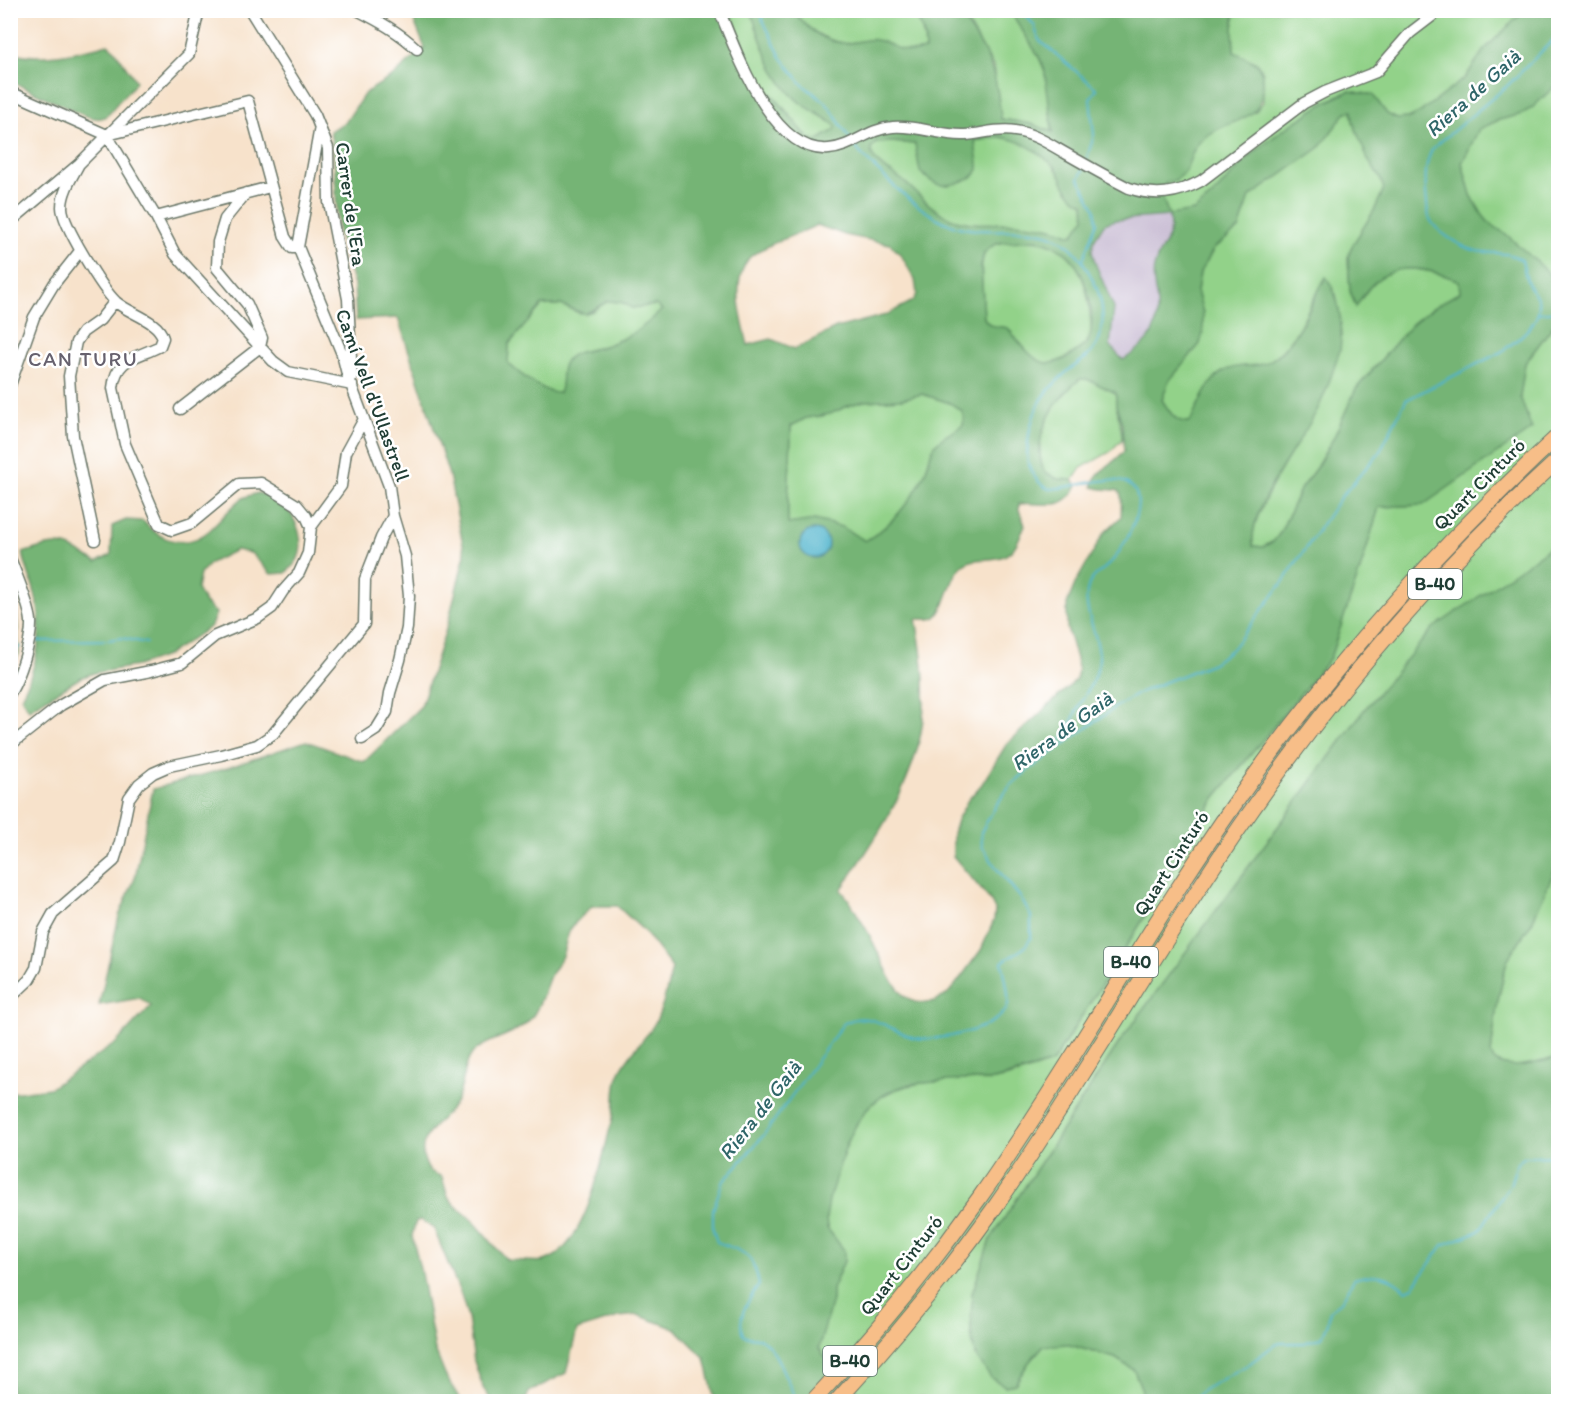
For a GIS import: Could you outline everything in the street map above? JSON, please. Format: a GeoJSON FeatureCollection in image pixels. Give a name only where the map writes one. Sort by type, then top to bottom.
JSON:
{"type":"FeatureCollection","features":[{"type":"Feature","properties":{"kind":"highway","name":"Quart Cinturó"},"geometry":{"type":"LineString","coordinates":[[812,1401],[886,1319],[996,1174],[1180,886],[1248,786],[1334,673],[1423,570],[1509,482],[1558,436]]}},
{"type":"Feature","properties":{"kind":"highway","name":"Quart Cinturó"},"geometry":{"type":"LineString","coordinates":[[836,1401],[899,1330],[986,1220],[1025,1163],[1199,889],[1266,790],[1339,694],[1396,627],[1474,542],[1558,460]]}},
{"type":"Feature","properties":{"kind":"street"},"geometry":{"type":"LineString","coordinates":[[10,222],[79,164],[189,54],[199,10]]}},
{"type":"Feature","properties":{"kind":"street","name":"Carrer de l'Era"},"geometry":{"type":"LineString","coordinates":[[250,10],[315,115],[328,148],[329,202],[348,299],[352,386]]}},
{"type":"Feature","properties":{"kind":"street"},"geometry":{"type":"LineString","coordinates":[[357,10],[381,22],[417,49]]}},
{"type":"Feature","properties":{"kind":"street"},"geometry":{"type":"LineString","coordinates":[[719,10],[748,75],[771,115],[792,138],[802,144],[819,149],[840,147],[872,131],[895,127],[963,135],[1014,130],[1043,140],[1129,188],[1144,192],[1171,193],[1201,181],[1318,95],[1376,72],[1410,33],[1440,10]]}},
{"type":"Feature","properties":{"kind":"street"},"geometry":{"type":"LineString","coordinates":[[10,92],[107,135],[156,217],[175,255],[273,361],[288,372],[352,386]]}},
{"type":"Feature","properties":{"kind":"street"},"geometry":{"type":"LineString","coordinates":[[107,135],[248,101],[270,187],[156,217]]}},
{"type":"Feature","properties":{"kind":"street"},"geometry":{"type":"LineString","coordinates":[[298,247],[320,128]]}},
{"type":"Feature","properties":{"kind":"street"},"geometry":{"type":"LineString","coordinates":[[79,164],[63,197],[62,210],[67,225],[80,251],[115,301],[158,328],[163,338],[160,346],[122,365],[114,380],[113,388],[125,444],[159,524],[172,530],[192,523],[239,484],[261,483],[297,505],[311,527]]}},
{"type":"Feature","properties":{"kind":"street","name":"Camí Vell d'Ullastrell"},"geometry":{"type":"LineString","coordinates":[[270,187],[288,243],[292,248],[298,247],[342,354],[346,374],[389,486],[393,516],[405,556],[409,596],[407,628],[400,660],[387,712],[376,729],[362,739]]}},
{"type":"Feature","properties":{"kind":"street"},"geometry":{"type":"LineString","coordinates":[[180,409],[260,347],[262,338],[247,304],[217,268],[218,242],[225,219],[246,194]]}},
{"type":"Feature","properties":{"kind":"street"},"geometry":{"type":"LineString","coordinates":[[10,385],[13,370],[34,317],[54,284],[80,251]]}},
{"type":"Feature","properties":{"kind":"street"},"geometry":{"type":"LineString","coordinates":[[95,540],[74,444],[69,376],[76,342],[83,332],[100,320],[115,301]]}},
{"type":"Feature","properties":{"kind":"street"},"geometry":{"type":"LineString","coordinates":[[11,747],[62,705],[105,680],[182,663],[215,636],[258,618],[272,608],[299,573],[308,553],[311,527],[341,486],[346,452],[364,419]]}},
{"type":"Feature","properties":{"kind":"street"},"geometry":{"type":"LineString","coordinates":[[10,998],[29,980],[36,968],[43,932],[53,914],[114,861],[129,798],[139,784],[153,773],[169,766],[220,756],[257,745],[273,734],[364,624],[365,579],[381,538],[393,516]]}},
{"type":"Feature","properties":{"kind":"street"},"geometry":{"type":"LineString","coordinates":[[10,558],[31,621],[26,656],[18,681],[10,693]]}},
{"type":"Feature","properties":{"kind":"shaded area"},"geometry":{"type":"Polygon","coordinates":[[[1169,216],[1171,230],[1158,255],[1153,276],[1158,313],[1155,326],[1151,337],[1137,351],[1123,360],[1110,346],[1114,308],[1096,265],[1092,251],[1094,240],[1104,224],[1115,220],[1169,216]]]}},
{"type":"Feature","properties":{"kind":"green space"},"geometry":{"type":"Polygon","coordinates":[[[1304,10],[1312,14],[1321,10],[1524,11],[1484,50],[1465,78],[1419,113],[1408,118],[1397,119],[1387,114],[1373,95],[1349,91],[1337,96],[1280,132],[1251,155],[1211,197],[1194,211],[1169,216],[1162,197],[1165,183],[1176,181],[1203,138],[1256,111],[1263,102],[1263,72],[1257,63],[1234,52],[1235,11],[1304,10]]]}},
{"type":"Feature","properties":{"kind":"green space"},"geometry":{"type":"Polygon","coordinates":[[[410,11],[730,11],[759,83],[777,100],[809,139],[818,140],[835,130],[836,126],[806,107],[788,91],[768,58],[751,11],[794,11],[810,29],[832,41],[848,43],[876,40],[904,51],[917,52],[925,50],[925,39],[913,11],[955,11],[983,48],[997,87],[1001,119],[1031,124],[1053,132],[1044,67],[1010,11],[1235,11],[1234,52],[1254,62],[1261,70],[1262,96],[1258,107],[1251,114],[1211,132],[1201,140],[1181,176],[1165,183],[1162,197],[1169,215],[1194,211],[1211,197],[1251,155],[1280,132],[1321,105],[1349,91],[1373,95],[1387,114],[1397,119],[1409,118],[1465,78],[1484,50],[1524,11],[1558,11],[1558,83],[1533,107],[1522,114],[1499,120],[1479,129],[1462,163],[1471,195],[1488,222],[1507,235],[1547,271],[1558,290],[1558,319],[1525,363],[1520,397],[1532,429],[1423,505],[1379,507],[1330,658],[1215,798],[1139,926],[1052,1063],[994,1080],[910,1084],[888,1092],[870,1105],[857,1123],[847,1143],[830,1195],[826,1218],[827,1228],[844,1250],[844,1261],[832,1289],[832,1300],[819,1348],[844,1379],[860,1392],[878,1401],[715,1401],[705,1358],[676,1329],[638,1315],[619,1317],[577,1330],[566,1373],[529,1392],[525,1401],[490,1401],[474,1361],[468,1318],[461,1295],[434,1229],[421,1220],[416,1221],[412,1236],[435,1350],[445,1375],[461,1401],[11,1402],[11,1093],[50,1088],[116,1043],[151,1006],[140,998],[99,1005],[119,916],[135,878],[153,789],[227,768],[306,741],[364,762],[421,706],[448,623],[465,554],[449,475],[398,318],[356,320],[354,285],[338,232],[334,154],[330,131],[345,123],[365,93],[393,76],[425,48],[410,11]],[[1352,111],[1346,112],[1319,148],[1250,197],[1239,229],[1215,247],[1200,272],[1197,291],[1203,313],[1203,333],[1200,344],[1168,382],[1162,400],[1176,419],[1190,422],[1205,393],[1220,374],[1233,367],[1264,363],[1286,347],[1300,328],[1326,277],[1335,293],[1339,312],[1340,350],[1319,407],[1275,478],[1258,514],[1253,531],[1253,546],[1263,547],[1274,541],[1280,533],[1301,488],[1333,439],[1356,389],[1412,324],[1431,309],[1460,292],[1459,281],[1443,275],[1413,269],[1400,270],[1376,281],[1356,307],[1350,291],[1348,257],[1384,189],[1380,178],[1368,160],[1353,122],[1352,111]],[[1000,137],[975,141],[978,166],[972,177],[962,182],[940,185],[929,180],[920,172],[915,144],[876,143],[871,149],[878,163],[902,180],[937,211],[958,221],[1034,225],[1073,235],[1085,217],[1084,203],[1069,192],[1054,165],[1020,142],[1000,137]],[[1169,216],[1115,220],[1104,224],[1094,240],[1092,251],[1114,308],[1110,346],[1123,360],[1141,347],[1152,334],[1155,326],[1157,307],[1153,271],[1168,238],[1169,216]],[[817,225],[772,244],[749,258],[740,278],[739,301],[748,345],[771,339],[795,349],[836,328],[886,315],[913,301],[917,294],[915,280],[901,255],[890,244],[845,235],[817,225]],[[1035,240],[996,243],[984,253],[981,266],[984,318],[989,324],[1008,328],[1027,351],[1044,362],[1052,363],[1062,360],[1088,342],[1092,323],[1090,302],[1080,271],[1067,254],[1052,245],[1035,240]],[[608,301],[585,314],[561,305],[542,305],[509,344],[508,363],[539,387],[559,393],[562,370],[568,358],[625,337],[648,323],[662,310],[656,305],[632,308],[621,302],[608,301]],[[1080,379],[1053,408],[1042,432],[1040,445],[1040,458],[1044,471],[1057,479],[1073,480],[1077,486],[1072,495],[1059,503],[1019,504],[1025,525],[1012,550],[1000,557],[973,561],[961,567],[953,579],[938,615],[930,619],[916,619],[924,682],[923,714],[918,746],[912,766],[895,803],[875,839],[841,890],[869,934],[891,979],[904,996],[915,1002],[935,1001],[945,996],[953,988],[981,950],[994,920],[995,910],[990,900],[953,856],[953,833],[957,820],[1006,745],[1076,680],[1078,670],[1067,628],[1067,604],[1075,584],[1104,533],[1121,517],[1120,493],[1093,487],[1096,477],[1124,451],[1116,393],[1087,379],[1080,379]],[[922,394],[901,399],[864,401],[830,414],[806,418],[791,426],[788,524],[815,520],[842,527],[865,541],[891,521],[907,504],[924,475],[936,444],[963,425],[962,411],[950,403],[922,394]],[[592,906],[575,923],[567,936],[562,956],[550,976],[534,1014],[522,1027],[483,1045],[472,1054],[454,1105],[434,1127],[424,1143],[423,1152],[426,1165],[435,1174],[441,1176],[449,1198],[473,1220],[507,1260],[536,1262],[558,1254],[581,1223],[596,1183],[612,1121],[619,1074],[656,1021],[664,1002],[672,968],[644,931],[617,906],[592,906]]]}},
{"type":"Feature","properties":{"kind":"green space"},"geometry":{"type":"Polygon","coordinates":[[[730,11],[751,11],[768,58],[788,91],[806,107],[836,126],[835,130],[818,140],[809,139],[777,100],[759,83],[730,11]]]}},
{"type":"Feature","properties":{"kind":"green space"},"geometry":{"type":"Polygon","coordinates":[[[794,11],[913,11],[922,30],[925,50],[910,51],[874,42],[846,43],[828,39],[815,32],[794,11]]]}},
{"type":"Feature","properties":{"kind":"green space"},"geometry":{"type":"Polygon","coordinates":[[[955,11],[1010,11],[1041,61],[1047,84],[1053,133],[1031,124],[1001,119],[993,66],[971,28],[955,11]]]}},
{"type":"Feature","properties":{"kind":"green space"},"geometry":{"type":"Polygon","coordinates":[[[108,44],[115,50],[136,81],[105,117],[95,118],[84,115],[11,82],[11,52],[47,56],[72,53],[108,44]]]}},
{"type":"Feature","properties":{"kind":"green space"},"geometry":{"type":"Polygon","coordinates":[[[1558,83],[1558,290],[1553,279],[1507,235],[1488,222],[1481,214],[1471,195],[1462,163],[1479,129],[1499,120],[1522,114],[1533,107],[1558,83]]]}},
{"type":"Feature","properties":{"kind":"green space"},"geometry":{"type":"Polygon","coordinates":[[[1352,111],[1353,122],[1384,189],[1348,257],[1350,291],[1356,306],[1377,280],[1395,270],[1413,269],[1443,275],[1459,281],[1460,292],[1431,309],[1412,324],[1356,389],[1333,439],[1301,488],[1280,533],[1274,541],[1263,547],[1253,546],[1255,526],[1262,507],[1321,400],[1330,376],[1337,351],[1339,324],[1336,294],[1315,296],[1292,339],[1279,354],[1267,363],[1227,370],[1213,381],[1190,422],[1177,419],[1162,400],[1168,382],[1200,344],[1203,313],[1197,291],[1200,272],[1215,247],[1239,229],[1250,197],[1319,148],[1346,112],[1352,111]]]}},
{"type":"Feature","properties":{"kind":"green space"},"geometry":{"type":"Polygon","coordinates":[[[1000,136],[1024,144],[1046,157],[1072,193],[1084,203],[1085,217],[1073,235],[1034,225],[974,223],[950,218],[937,211],[902,180],[878,163],[871,149],[876,143],[916,144],[919,165],[924,176],[937,183],[945,184],[975,175],[977,164],[975,141],[1000,136]]]}},
{"type":"Feature","properties":{"kind":"green space"},"geometry":{"type":"Polygon","coordinates":[[[1028,240],[1043,242],[1066,254],[1081,274],[1088,301],[1091,326],[1089,339],[1077,351],[1054,363],[1042,363],[1035,360],[1008,328],[991,325],[984,318],[982,261],[985,253],[996,244],[1028,240]]]}},
{"type":"Feature","properties":{"kind":"green space"},"geometry":{"type":"Polygon","coordinates":[[[608,301],[621,302],[632,308],[656,305],[662,310],[638,332],[607,345],[573,354],[562,374],[562,387],[559,393],[539,387],[508,363],[509,344],[542,305],[561,305],[579,313],[591,312],[608,301]]]}},
{"type":"Feature","properties":{"kind":"green space"},"geometry":{"type":"Polygon","coordinates":[[[1558,319],[1558,539],[1544,552],[1434,628],[1364,710],[1121,1040],[990,1240],[972,1294],[971,1333],[975,1355],[1005,1386],[1015,1384],[1043,1346],[1066,1344],[1115,1358],[1134,1370],[1142,1390],[1140,1401],[930,1402],[923,1397],[884,1401],[874,1400],[859,1392],[843,1378],[818,1348],[832,1300],[832,1289],[844,1261],[828,1229],[827,1204],[842,1158],[860,1118],[884,1095],[916,1084],[995,1080],[1052,1063],[1139,926],[1215,798],[1330,658],[1379,507],[1423,505],[1520,397],[1525,363],[1558,319]]]}},
{"type":"Feature","properties":{"kind":"green space"},"geometry":{"type":"Polygon","coordinates":[[[1080,379],[1087,379],[1116,393],[1122,439],[1110,452],[1081,468],[1073,480],[1057,479],[1044,471],[1040,458],[1042,432],[1053,408],[1080,379]]]}},
{"type":"Feature","properties":{"kind":"green space"},"geometry":{"type":"Polygon","coordinates":[[[922,394],[950,403],[962,411],[963,425],[936,444],[919,485],[907,504],[891,521],[865,541],[829,523],[788,524],[791,426],[806,418],[823,416],[864,401],[901,399],[922,394]]]}},
{"type":"Feature","properties":{"kind":"green space"},"geometry":{"type":"Polygon","coordinates":[[[258,493],[272,496],[280,501],[297,525],[300,535],[300,554],[286,573],[271,574],[251,553],[236,550],[210,563],[200,574],[197,589],[204,602],[216,613],[211,626],[166,656],[137,666],[94,673],[80,678],[29,709],[21,697],[27,686],[38,649],[39,623],[35,592],[23,553],[59,545],[71,548],[97,562],[111,555],[112,526],[126,520],[143,521],[158,534],[175,541],[192,540],[210,530],[240,500],[258,493]]]}},
{"type":"Feature","properties":{"kind":"green space"},"geometry":{"type":"Polygon","coordinates":[[[1558,539],[1558,862],[1532,922],[1507,960],[1497,1005],[1491,1054],[1495,1061],[1511,1066],[1532,1064],[1558,1057],[1558,1401],[1140,1401],[1142,1390],[1134,1370],[1115,1358],[1066,1344],[1043,1346],[1015,1384],[1005,1386],[991,1378],[975,1355],[971,1333],[972,1294],[990,1240],[1121,1040],[1364,710],[1433,628],[1544,552],[1558,539]]]}},
{"type":"Feature","properties":{"kind":"green space"},"geometry":{"type":"Polygon","coordinates":[[[10,597],[17,612],[19,654],[11,668],[10,597]]]}},
{"type":"Feature","properties":{"kind":"green space"},"geometry":{"type":"Polygon","coordinates":[[[1558,862],[1558,1057],[1525,1066],[1507,1066],[1492,1059],[1491,1054],[1497,1005],[1507,960],[1532,922],[1558,862]]]}},
{"type":"Feature","properties":{"kind":"water"},"geometry":{"type":"Polygon","coordinates":[[[814,530],[824,534],[828,544],[824,554],[814,558],[804,554],[800,544],[804,534],[814,530]]]}},
{"type":"Feature","properties":{"kind":"waterway"},"geometry":{"type":"LineString","coordinates":[[758,10],[781,57],[803,85],[826,103],[850,139]]}},
{"type":"Feature","properties":{"kind":"waterway"},"geometry":{"type":"LineString","coordinates":[[1021,10],[1034,25],[1039,40],[1097,89],[1090,99],[1094,135],[1086,161]]}},
{"type":"Feature","properties":{"kind":"waterway","name":"Riera de Gaià"},"geometry":{"type":"LineString","coordinates":[[798,1402],[767,1344],[759,1338],[743,1335],[742,1315],[759,1285],[751,1260],[741,1252],[717,1242],[713,1230],[713,1210],[722,1183],[763,1136],[843,1024],[852,1020],[869,1019],[922,1039],[966,1032],[994,1021],[1004,1013],[1008,1004],[1008,989],[1002,962],[1024,948],[1031,938],[1031,916],[1020,897],[982,846],[981,832],[1010,786],[1117,706],[1143,691],[1213,663],[1232,649],[1281,585],[1340,498],[1379,453],[1406,400],[1501,352],[1533,323],[1539,308],[1538,300],[1527,281],[1522,260],[1506,254],[1471,249],[1457,243],[1436,228],[1428,214],[1426,170],[1433,148],[1507,86],[1558,35]]}},
{"type":"Feature","properties":{"kind":"waterway"},"geometry":{"type":"LineString","coordinates":[[855,146],[899,191],[944,222],[963,228],[1022,230],[1058,238],[1073,250],[1089,273],[1099,294],[1103,319],[1096,346],[1084,360],[1054,384],[1038,406],[1029,434],[1028,461],[1036,478],[1049,489],[1105,480],[1116,481],[1126,483],[1133,488],[1138,505],[1132,528],[1120,550],[1089,584],[1088,610],[1099,655],[1095,675],[1065,735],[1043,758]]}},
{"type":"Feature","properties":{"kind":"waterway"},"geometry":{"type":"LineString","coordinates":[[1083,169],[1079,179],[1095,208],[1097,223],[1083,260]]}},
{"type":"Feature","properties":{"kind":"waterway"},"geometry":{"type":"LineString","coordinates":[[1538,313],[1558,311]]}},
{"type":"Feature","properties":{"kind":"waterway"},"geometry":{"type":"LineString","coordinates":[[35,641],[122,638],[146,643]]}},
{"type":"Feature","properties":{"kind":"waterway"},"geometry":{"type":"LineString","coordinates":[[10,654],[21,646]]}},
{"type":"Feature","properties":{"kind":"waterway"},"geometry":{"type":"LineString","coordinates":[[1191,1402],[1203,1390],[1249,1364],[1277,1343],[1304,1343],[1322,1337],[1330,1310],[1341,1302],[1354,1279],[1376,1275],[1388,1278],[1406,1290],[1413,1287],[1443,1245],[1479,1231],[1510,1185],[1517,1163],[1525,1157],[1558,1156]]}},
{"type":"Feature","properties":{"kind":"district","name":"CAN TURU"},"geometry":{"type":"Point","coordinates":[83,359]}}]}
